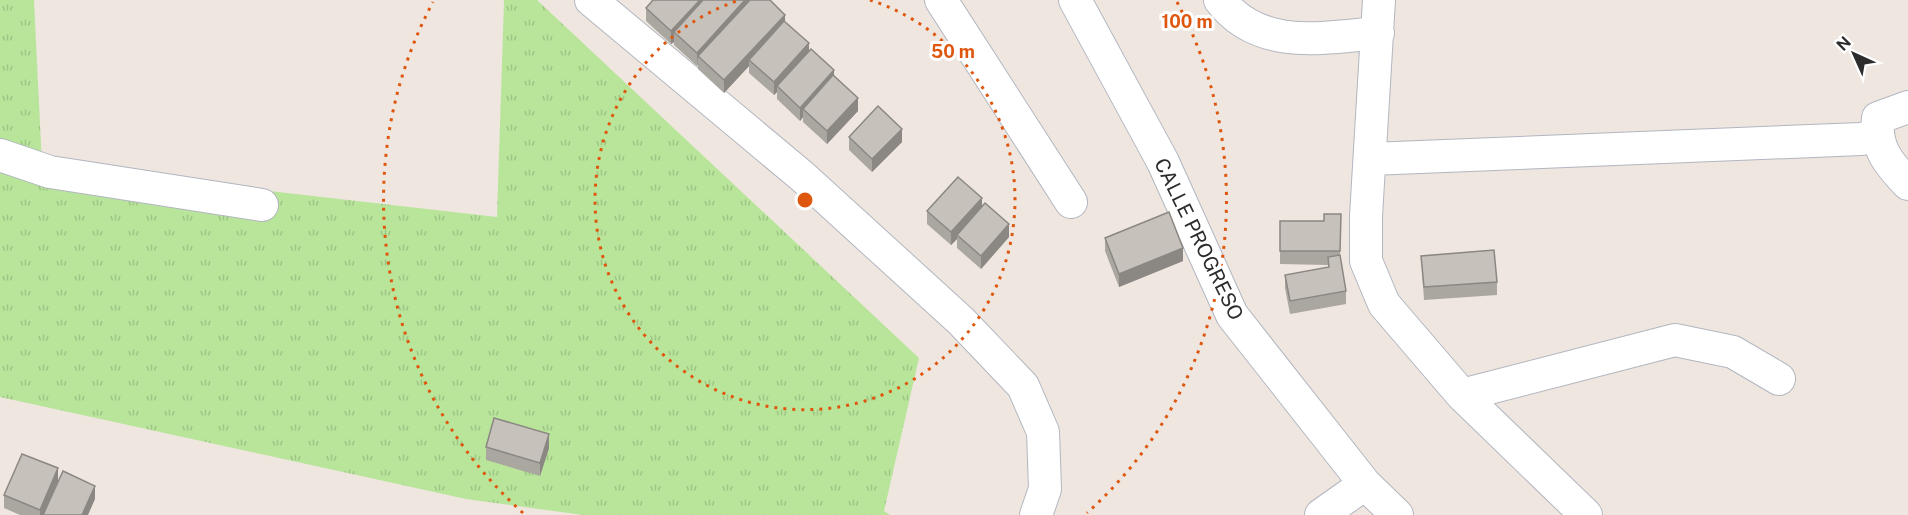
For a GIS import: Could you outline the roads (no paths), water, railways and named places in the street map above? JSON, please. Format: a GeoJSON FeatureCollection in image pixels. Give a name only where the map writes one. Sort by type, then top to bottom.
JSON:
{"type":"FeatureCollection","features":[{"type":"Feature","properties":{"kind":"street"},"geometry":{"type":"LineString","coordinates":[[591,0],[803,177],[960,321],[1023,386],[1043,432],[1045,489],[1036,515]]}},
{"type":"Feature","properties":{"kind":"street"},"geometry":{"type":"LineString","coordinates":[[941,0],[1071,202]]}},
{"type":"Feature","properties":{"kind":"street","name":"CALLE PROGRESO"},"geometry":{"type":"LineString","coordinates":[[1075,0],[1163,162],[1232,315],[1365,484],[1397,515]]}},
{"type":"Feature","properties":{"kind":"street"},"geometry":{"type":"LineString","coordinates":[[1220,0],[1229,12],[1259,31],[1297,40],[1378,33]]}},
{"type":"Feature","properties":{"kind":"street"},"geometry":{"type":"LineString","coordinates":[[1379,0],[1366,261],[1384,303],[1462,395],[1586,515]]}},
{"type":"Feature","properties":{"kind":"street"},"geometry":{"type":"LineString","coordinates":[[1908,107],[1878,118],[1876,136],[1889,163],[1908,184]]}},
{"type":"Feature","properties":{"kind":"street"},"geometry":{"type":"LineString","coordinates":[[1370,159],[1861,140],[1876,136]]}},
{"type":"Feature","properties":{"kind":"street"},"geometry":{"type":"LineString","coordinates":[[0,155],[50,172],[262,205]]}},
{"type":"Feature","properties":{"kind":"street"},"geometry":{"type":"LineString","coordinates":[[1462,395],[1675,340],[1732,352],[1779,379]]}},
{"type":"Feature","properties":{"kind":"street"},"geometry":{"type":"LineString","coordinates":[[1321,515],[1365,484]]}}]}
